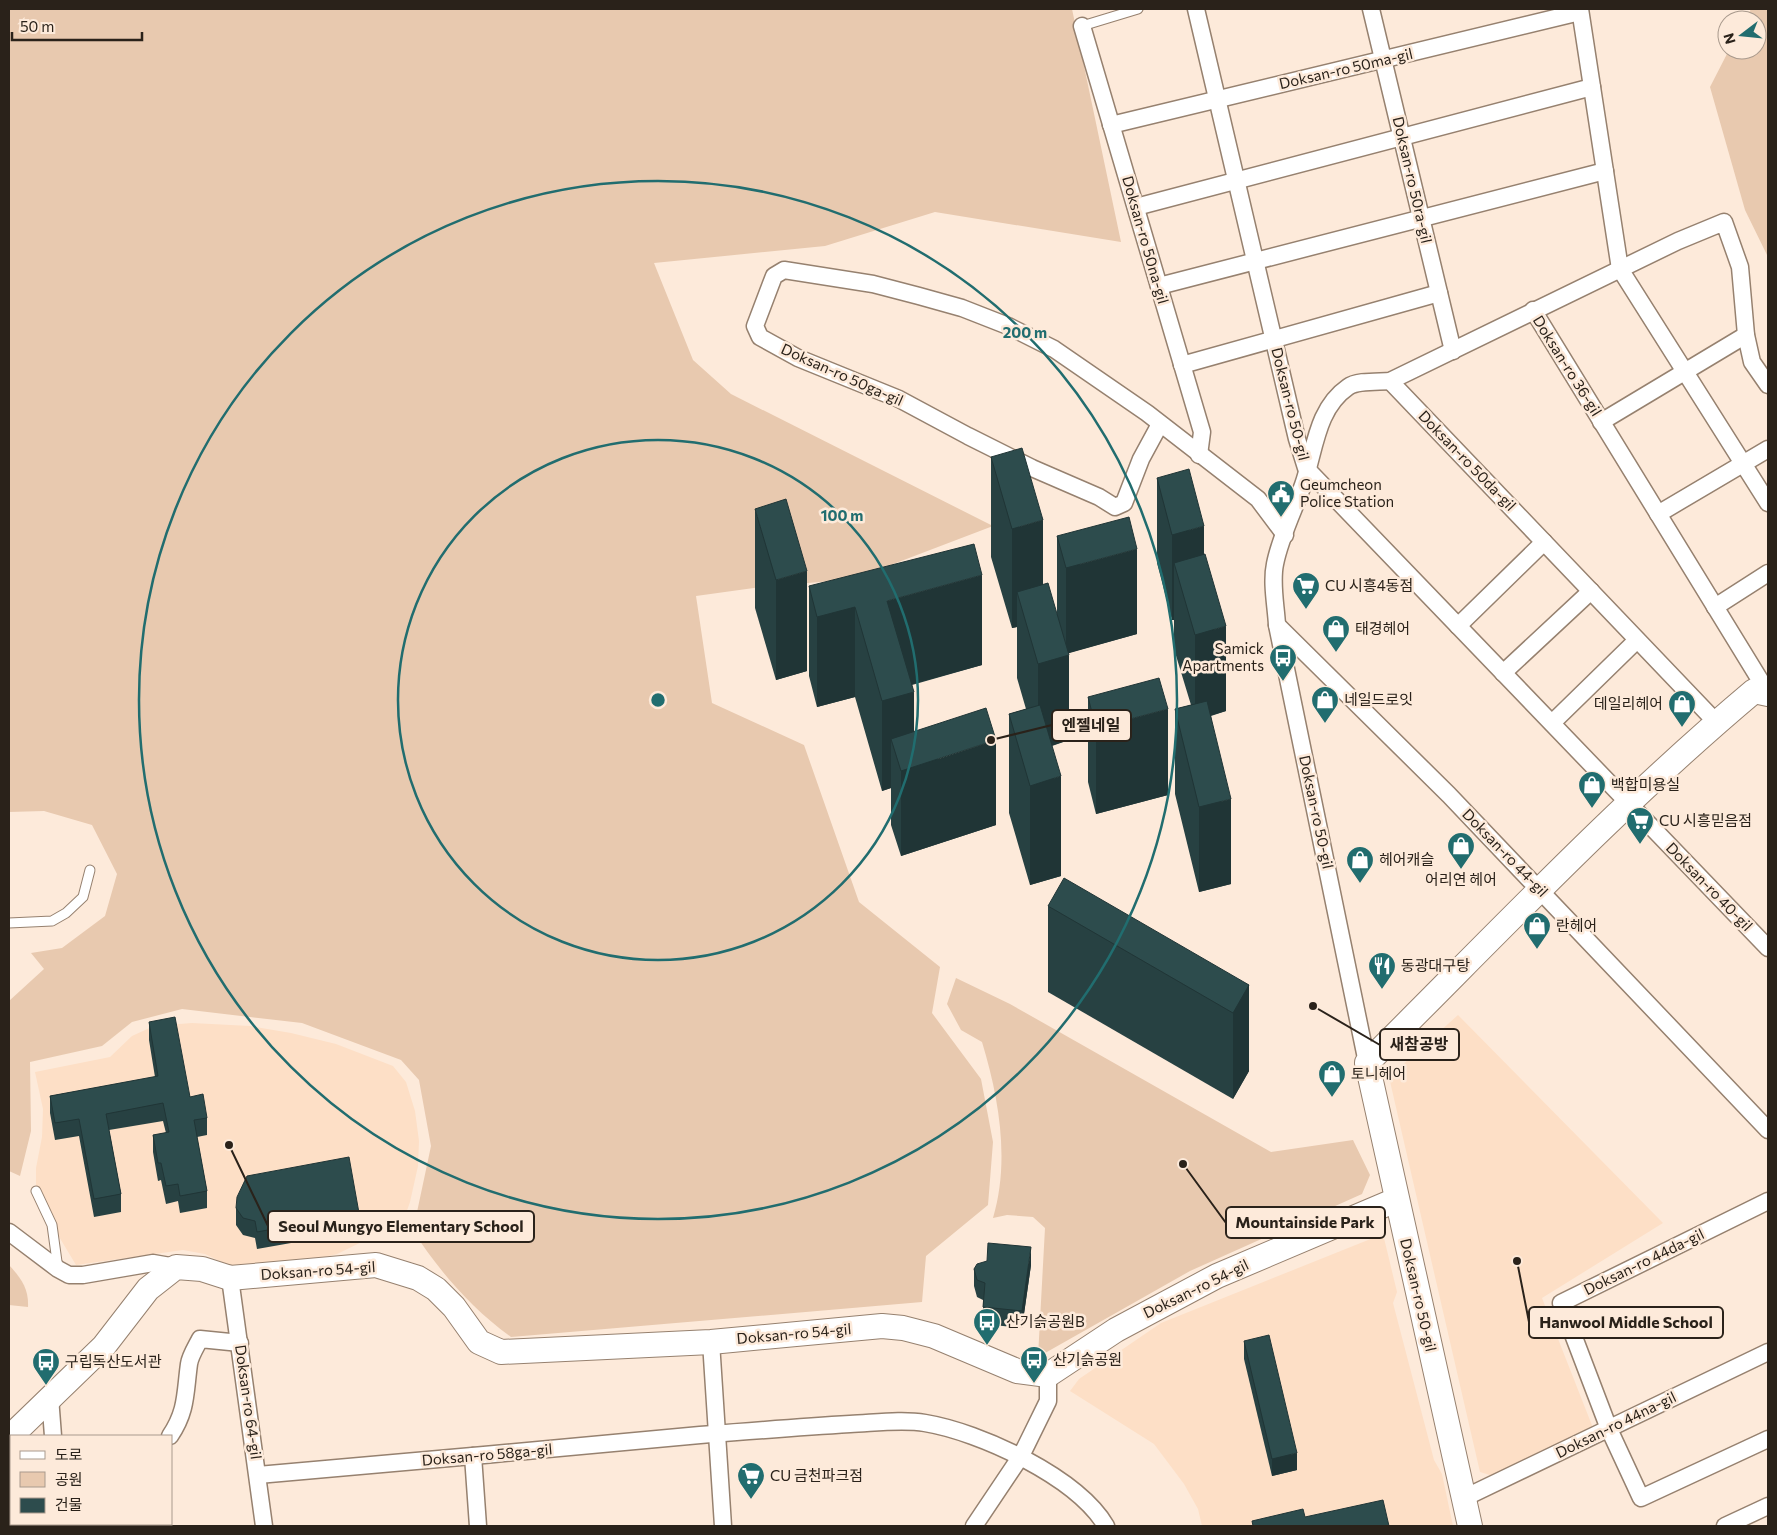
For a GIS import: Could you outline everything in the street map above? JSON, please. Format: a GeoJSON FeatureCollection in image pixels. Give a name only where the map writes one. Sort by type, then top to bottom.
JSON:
{"type":"FeatureCollection","features":[{"type":"Feature","properties":{"kind":"street","name":"Doksan-ro 50-gil"},"geometry":{"type":"LineString","coordinates":[[1196,9],[1306,468],[1303,484],[1294,505],[1275,564],[1278,625],[1396,1200],[1470,1526]]}},
{"type":"Feature","properties":{"kind":"street","name":"Doksan-ro 50ra-gil"},"geometry":{"type":"LineString","coordinates":[[1371,9],[1453,352]]}},
{"type":"Feature","properties":{"kind":"street","name":"Doksan-ro 50ma-gil"},"geometry":{"type":"LineString","coordinates":[[1111,125],[1580,11],[1620,269]]}},
{"type":"Feature","properties":{"kind":"street","name":"Doksan-ro 50na-gil"},"geometry":{"type":"LineString","coordinates":[[1082,26],[1202,432],[1199,455]]}},
{"type":"Feature","properties":{"kind":"street"},"geometry":{"type":"LineString","coordinates":[[1136,208],[1592,87]]}},
{"type":"Feature","properties":{"kind":"street"},"geometry":{"type":"LineString","coordinates":[[1159,286],[1605,171]]}},
{"type":"Feature","properties":{"kind":"street"},"geometry":{"type":"LineString","coordinates":[[1306,468],[1314,440],[1334,398],[1351,385],[1390,381],[1453,352],[1533,310],[1678,241],[1724,222],[1740,267],[1746,335],[1752,362],[1768,385]]}},
{"type":"Feature","properties":{"kind":"street"},"geometry":{"type":"LineString","coordinates":[[1620,269],[1768,503]]}},
{"type":"Feature","properties":{"kind":"street","name":"Doksan-ro 50ga-gil"},"geometry":{"type":"LineString","coordinates":[[1160,424],[1140,459],[1124,503],[1115,507],[1100,497],[1032,468],[899,399],[798,358],[760,337],[755,326],[774,276],[784,270],[873,284],[962,308],[1054,349],[1096,376],[1160,424],[1199,455],[1258,499],[1285,536]]}},
{"type":"Feature","properties":{"kind":"street"},"geometry":{"type":"LineString","coordinates":[[1182,366],[1439,293]]}},
{"type":"Feature","properties":{"kind":"street","name":"Doksan-ro 36-gil"},"geometry":{"type":"LineString","coordinates":[[1533,310],[1768,694]]}},
{"type":"Feature","properties":{"kind":"street"},"geometry":{"type":"LineString","coordinates":[[1684,371],[1746,335]]}},
{"type":"Feature","properties":{"kind":"street","name":"Doksan-ro 36-gil"},"geometry":{"type":"LineString","coordinates":[[1601,422],[1684,371]]}},
{"type":"Feature","properties":{"kind":"street","name":"Doksan-ro 50da-gil"},"geometry":{"type":"LineString","coordinates":[[1390,381],[1544,542]]}},
{"type":"Feature","properties":{"kind":"street"},"geometry":{"type":"LineString","coordinates":[[1658,514],[1768,448]]}},
{"type":"Feature","properties":{"kind":"street","name":"Doksan-ro 40-gil"},"geometry":{"type":"LineString","coordinates":[[1306,468],[1768,948]]}},
{"type":"Feature","properties":{"kind":"street"},"geometry":{"type":"LineString","coordinates":[[1458,626],[1544,542],[1716,722]]}},
{"type":"Feature","properties":{"kind":"street"},"geometry":{"type":"LineString","coordinates":[[1715,607],[1768,573]]}},
{"type":"Feature","properties":{"kind":"street"},"geometry":{"type":"LineString","coordinates":[[1503,673],[1591,591]]}},
{"type":"Feature","properties":{"kind":"street","name":"Doksan-ro 44-gil"},"geometry":{"type":"LineString","coordinates":[[1278,625],[1449,795],[1768,1130]]}},
{"type":"Feature","properties":{"kind":"street"},"geometry":{"type":"LineString","coordinates":[[1552,723],[1637,640]]}},
{"type":"Feature","properties":{"kind":"street","name":"Doksan-ro 36-gil"},"geometry":{"type":"LineString","coordinates":[[1630,804],[1716,722],[1754,691],[1768,694]]}},
{"type":"Feature","properties":{"kind":"street"},"geometry":{"type":"LineString","coordinates":[[1367,1063],[1630,804]]}},
{"type":"Feature","properties":{"kind":"street","name":"Doksan-ro 54-gil"},"geometry":{"type":"LineString","coordinates":[[9,1232],[58,1269],[69,1275],[83,1275],[153,1263],[202,1269],[230,1278],[376,1264],[418,1278],[436,1288],[454,1307],[479,1342],[501,1352],[711,1342],[882,1326],[934,1336],[1017,1371],[1048,1376],[1116,1330],[1217,1276],[1396,1200]]}},
{"type":"Feature","properties":{"kind":"street","name":"Doksan-ro 44da-gil"},"geometry":{"type":"LineString","coordinates":[[1609,1429],[1561,1303],[1768,1201]]}},
{"type":"Feature","properties":{"kind":"street"},"geometry":{"type":"LineString","coordinates":[[12,1435],[50,1396],[104,1346],[148,1289],[176,1267]]}},
{"type":"Feature","properties":{"kind":"street","name":"Doksan-ro 64-gil"},"geometry":{"type":"LineString","coordinates":[[230,1278],[264,1526]]}},
{"type":"Feature","properties":{"kind":"street"},"geometry":{"type":"LineString","coordinates":[[171,1435],[181,1420],[188,1381],[189,1363],[200,1339],[240,1343]]}},
{"type":"Feature","properties":{"kind":"street"},"geometry":{"type":"LineString","coordinates":[[711,1342],[722,1526]]}},
{"type":"Feature","properties":{"kind":"street","name":"Doksan-ro 44na-gil"},"geometry":{"type":"LineString","coordinates":[[1464,1498],[1768,1352]]}},
{"type":"Feature","properties":{"kind":"street"},"geometry":{"type":"LineString","coordinates":[[974,1526],[1021,1456],[1048,1401],[1048,1376]]}},
{"type":"Feature","properties":{"kind":"street"},"geometry":{"type":"LineString","coordinates":[[50,1396],[53,1435]]}},
{"type":"Feature","properties":{"kind":"street","name":"Doksan-ro 58ga-gil"},"geometry":{"type":"LineString","coordinates":[[258,1475],[717,1434],[873,1423],[925,1422],[978,1437],[1021,1456],[1074,1491],[1101,1518],[1106,1526]]}},
{"type":"Feature","properties":{"kind":"street"},"geometry":{"type":"LineString","coordinates":[[1609,1429],[1641,1498],[1768,1439]]}},
{"type":"Feature","properties":{"kind":"street"},"geometry":{"type":"LineString","coordinates":[[472,1456],[478,1526]]}},
{"type":"Feature","properties":{"kind":"street"},"geometry":{"type":"LineString","coordinates":[[1725,1526],[1768,1506]]}},
{"type":"Feature","properties":{"kind":"lane"},"geometry":{"type":"LineString","coordinates":[[1082,26],[1138,9]]}},
{"type":"Feature","properties":{"kind":"lane"},"geometry":{"type":"LineString","coordinates":[[9,923],[52,921],[66,913],[82,897],[90,870]]}},
{"type":"Feature","properties":{"kind":"lane"},"geometry":{"type":"LineString","coordinates":[[36,1191],[52,1225],[58,1269]]}},
{"type":"Feature","properties":{"kind":"shaded area"},"geometry":{"type":"Polygon","coordinates":[[[1458,1015],[1663,1223],[1542,1298],[1593,1428],[1493,1476],[1480,1472],[1389,1077],[1458,1015]]]}},
{"type":"Feature","properties":{"kind":"shaded area"},"geometry":{"type":"Polygon","coordinates":[[[192,1023],[250,1026],[291,1033],[336,1044],[393,1066],[406,1082],[415,1111],[419,1141],[418,1166],[410,1202],[403,1222],[337,1254],[305,1262],[230,1266],[205,1254],[183,1250],[76,1265],[52,1225],[36,1191],[36,1168],[42,1137],[43,1109],[35,1072],[110,1057],[132,1036],[154,1026],[192,1023]]]}},
{"type":"Feature","properties":{"kind":"shaded area"},"geometry":{"type":"Polygon","coordinates":[[[1383,1234],[1397,1292],[1393,1303],[1434,1460],[1442,1474],[1453,1526],[1202,1526],[1198,1509],[1184,1484],[1154,1444],[1070,1391],[1079,1379],[1161,1323],[1383,1234]]]}},
{"type":"Feature","properties":{"kind":"green space"},"geometry":{"type":"Polygon","coordinates":[[[9,9],[1072,9],[1121,242],[935,212],[825,246],[654,263],[693,360],[731,394],[993,526],[854,579],[761,587],[696,596],[712,703],[804,745],[859,902],[940,967],[932,1013],[981,1079],[993,1142],[988,1205],[926,1256],[922,1302],[511,1337],[496,1326],[457,1288],[434,1261],[413,1231],[431,1146],[419,1080],[401,1060],[302,1023],[182,1009],[132,1022],[102,1046],[30,1062],[31,1131],[20,1176],[9,1171],[9,1001],[44,969],[31,953],[62,948],[105,916],[117,874],[92,825],[44,811],[9,812],[9,9]]]}},
{"type":"Feature","properties":{"kind":"green space"},"geometry":{"type":"Polygon","coordinates":[[[1768,9],[1768,257],[1745,210],[1710,87],[1724,60],[1767,60],[1767,10],[1750,10],[1768,9]]]}},
{"type":"Feature","properties":{"kind":"green space"},"geometry":{"type":"Polygon","coordinates":[[[956,978],[1010,1004],[1271,1152],[1353,1140],[1370,1175],[1362,1194],[1190,1271],[1038,1357],[1045,1228],[1033,1217],[1007,1215],[993,1218],[1001,1174],[1000,1130],[997,1107],[982,1042],[961,1030],[947,1004],[956,978]]]}},
{"type":"Feature","properties":{"kind":"green space"},"geometry":{"type":"Polygon","coordinates":[[[9,1265],[23,1284],[27,1295],[28,1307],[9,1305],[9,1265]]]}},
{"type":"Feature","properties":{"kind":"building"},"geometry":{"type":"Polygon","coordinates":[[[1022,448],[1043,520],[1012,529],[991,457],[1022,448]]]}},
{"type":"Feature","properties":{"kind":"building"},"geometry":{"type":"Polygon","coordinates":[[[1189,469],[1204,526],[1172,535],[1157,478],[1189,469]]]}},
{"type":"Feature","properties":{"kind":"building"},"geometry":{"type":"Polygon","coordinates":[[[786,499],[807,571],[776,580],[755,509],[786,499]]]}},
{"type":"Feature","properties":{"kind":"building"},"geometry":{"type":"Polygon","coordinates":[[[1129,517],[1137,549],[1066,568],[1057,536],[1129,517]]]}},
{"type":"Feature","properties":{"kind":"building"},"geometry":{"type":"Polygon","coordinates":[[[974,544],[982,575],[887,601],[914,692],[882,701],[855,607],[817,617],[809,586],[974,544]]]}},
{"type":"Feature","properties":{"kind":"building"},"geometry":{"type":"Polygon","coordinates":[[[1205,554],[1226,626],[1195,635],[1174,563],[1205,554]]]}},
{"type":"Feature","properties":{"kind":"building"},"geometry":{"type":"Polygon","coordinates":[[[1048,583],[1069,655],[1038,664],[1017,592],[1048,583]]]}},
{"type":"Feature","properties":{"kind":"building"},"geometry":{"type":"Polygon","coordinates":[[[1159,678],[1168,709],[1096,728],[1088,697],[1159,678]]]}},
{"type":"Feature","properties":{"kind":"building"},"geometry":{"type":"Polygon","coordinates":[[[1207,701],[1231,799],[1199,807],[1175,709],[1207,701]]]}},
{"type":"Feature","properties":{"kind":"building"},"geometry":{"type":"Polygon","coordinates":[[[1040,705],[1061,776],[1030,786],[1009,714],[1040,705]]]}},
{"type":"Feature","properties":{"kind":"building"},"geometry":{"type":"Polygon","coordinates":[[[986,708],[996,740],[901,771],[891,739],[986,708]]]}},
{"type":"Feature","properties":{"kind":"building"},"geometry":{"type":"Polygon","coordinates":[[[1064,878],[1249,985],[1233,1013],[1048,906],[1064,878]]]}},
{"type":"Feature","properties":{"kind":"building"},"geometry":{"type":"Polygon","coordinates":[[[175,1017],[190,1097],[203,1094],[207,1118],[194,1120],[207,1191],[180,1196],[178,1184],[166,1186],[161,1163],[158,1163],[153,1135],[169,1132],[163,1103],[106,1114],[121,1194],[94,1199],[79,1119],[55,1123],[50,1096],[158,1076],[149,1022],[175,1017]]]}},
{"type":"Feature","properties":{"kind":"building"},"geometry":{"type":"Polygon","coordinates":[[[349,1157],[359,1213],[257,1232],[255,1221],[243,1218],[236,1208],[237,1197],[247,1176],[349,1157]]]}},
{"type":"Feature","properties":{"kind":"building"},"geometry":{"type":"Polygon","coordinates":[[[988,1243],[1031,1247],[1022,1311],[983,1307],[985,1283],[977,1280],[974,1269],[977,1264],[987,1261],[988,1243]]]}},
{"type":"Feature","properties":{"kind":"building"},"geometry":{"type":"Polygon","coordinates":[[[1269,1335],[1297,1453],[1272,1459],[1244,1341],[1269,1335]]]}},
{"type":"Feature","properties":{"kind":"building"},"geometry":{"type":"Polygon","coordinates":[[[1383,1500],[1389,1526],[1253,1526],[1252,1521],[1303,1509],[1305,1517],[1383,1500]]]}},
{"type":"Feature","properties":{"kind":"place","name":"Geumcheon Police Station"},"geometry":{"type":"Point","coordinates":[1281,518]}},
{"type":"Feature","properties":{"kind":"place","name":"CU 시흥4동점"},"geometry":{"type":"Point","coordinates":[1306,610]}},
{"type":"Feature","properties":{"kind":"place","name":"태경헤어"},"geometry":{"type":"Point","coordinates":[1336,653]}},
{"type":"Feature","properties":{"kind":"place","name":"Samick Apartments"},"geometry":{"type":"Point","coordinates":[1283,682]}},
{"type":"Feature","properties":{"kind":"place","name":"네일드로잇"},"geometry":{"type":"Point","coordinates":[1325,724]}},
{"type":"Feature","properties":{"kind":"place","name":"데일리헤어"},"geometry":{"type":"Point","coordinates":[1682,728]}},
{"type":"Feature","properties":{"kind":"place","name":"엔젤네일"},"geometry":{"type":"Point","coordinates":[991,740]}},
{"type":"Feature","properties":{"kind":"place","name":"백합미용실"},"geometry":{"type":"Point","coordinates":[1592,809]}},
{"type":"Feature","properties":{"kind":"place","name":"CU 시흥믿음점"},"geometry":{"type":"Point","coordinates":[1640,845]}},
{"type":"Feature","properties":{"kind":"place","name":"어리연 헤어"},"geometry":{"type":"Point","coordinates":[1461,870]}},
{"type":"Feature","properties":{"kind":"place","name":"헤어캐슬"},"geometry":{"type":"Point","coordinates":[1360,884]}},
{"type":"Feature","properties":{"kind":"place","name":"란헤어"},"geometry":{"type":"Point","coordinates":[1537,950]}},
{"type":"Feature","properties":{"kind":"place","name":"동광대구탕"},"geometry":{"type":"Point","coordinates":[1382,990]}},
{"type":"Feature","properties":{"kind":"place","name":"새참공방"},"geometry":{"type":"Point","coordinates":[1313,1006]}},
{"type":"Feature","properties":{"kind":"place","name":"토니헤어"},"geometry":{"type":"Point","coordinates":[1332,1098]}},
{"type":"Feature","properties":{"kind":"place","name":"Seoul Mungyo Elementary School"},"geometry":{"type":"Point","coordinates":[229,1145]}},
{"type":"Feature","properties":{"kind":"place","name":"Mountainside Park"},"geometry":{"type":"Point","coordinates":[1183,1164]}},
{"type":"Feature","properties":{"kind":"place","name":"Hanwool Middle School"},"geometry":{"type":"Point","coordinates":[1517,1261]}},
{"type":"Feature","properties":{"kind":"place","name":"산기슭공원B"},"geometry":{"type":"Point","coordinates":[987,1346]}},
{"type":"Feature","properties":{"kind":"place","name":"산기슭공원"},"geometry":{"type":"Point","coordinates":[1034,1384]}},
{"type":"Feature","properties":{"kind":"place","name":"구립독산도서관"},"geometry":{"type":"Point","coordinates":[46,1386]}},
{"type":"Feature","properties":{"kind":"place","name":"CU 금천파크점"},"geometry":{"type":"Point","coordinates":[751,1500]}}]}
